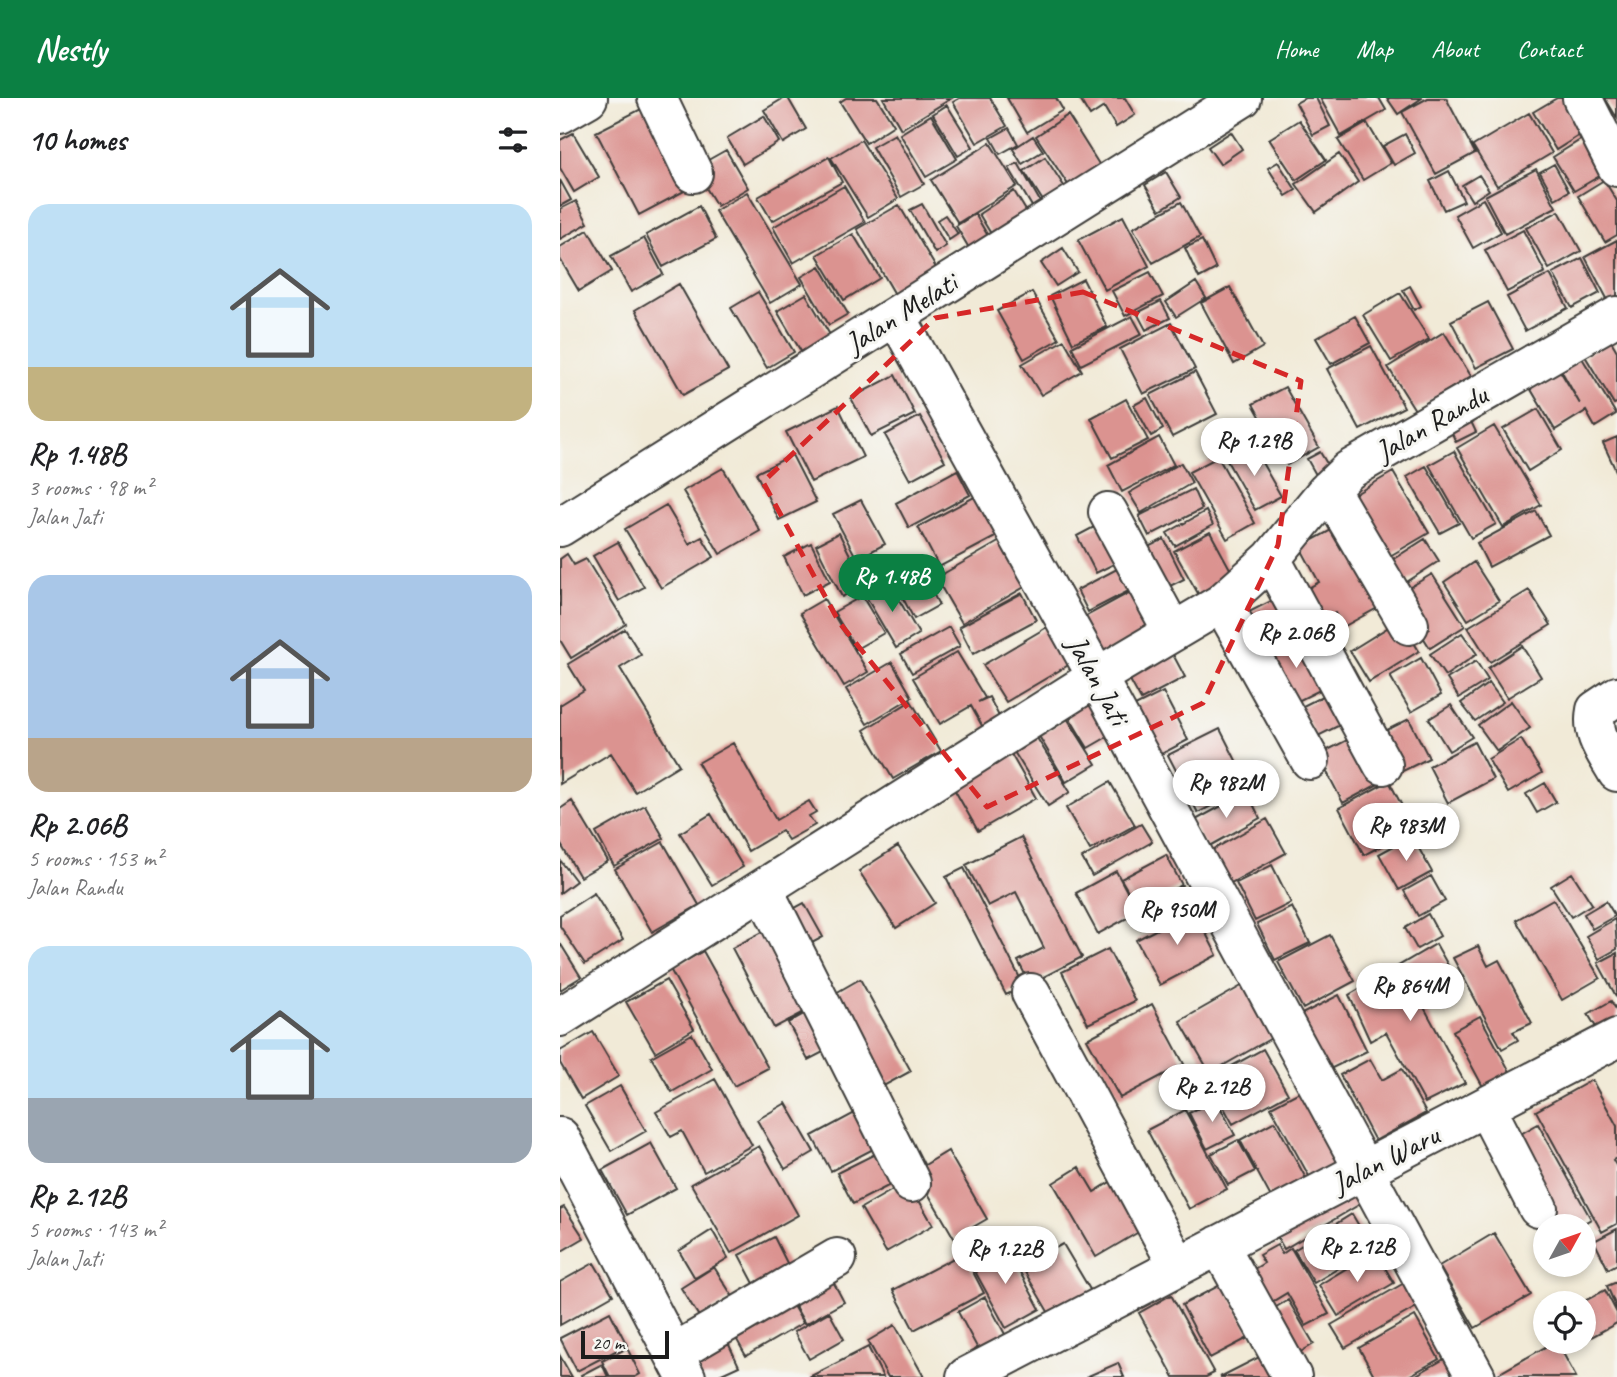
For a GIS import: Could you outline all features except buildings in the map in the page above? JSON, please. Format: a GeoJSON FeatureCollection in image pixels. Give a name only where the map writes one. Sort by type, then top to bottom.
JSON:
{"type":"FeatureCollection","features":[{"type":"Feature","properties":{"kind":"street"},"geometry":{"type":"LineString","coordinates":[[560,114],[588,98]]}},
{"type":"Feature","properties":{"kind":"street"},"geometry":{"type":"LineString","coordinates":[[657,98],[693,173]]}},
{"type":"Feature","properties":{"kind":"street","name":"Jalan Melati"},"geometry":{"type":"LineString","coordinates":[[560,527],[1242,98]]}},
{"type":"Feature","properties":{"kind":"street"},"geometry":{"type":"LineString","coordinates":[[1582,98],[1617,167]]}},
{"type":"Feature","properties":{"kind":"street","name":"Jalan Jati"},"geometry":{"type":"LineString","coordinates":[[896,316],[1097,677],[1476,1377]]}},
{"type":"Feature","properties":{"kind":"street","name":"Jalan Randu"},"geometry":{"type":"LineString","coordinates":[[560,1017],[1097,677],[1222,603],[1271,559],[1329,489],[1349,470],[1617,316]]}},
{"type":"Feature","properties":{"kind":"street"},"geometry":{"type":"LineString","coordinates":[[1329,489],[1409,625]]}},
{"type":"Feature","properties":{"kind":"street"},"geometry":{"type":"LineString","coordinates":[[1108,512],[1173,632]]}},
{"type":"Feature","properties":{"kind":"street"},"geometry":{"type":"LineString","coordinates":[[1271,559],[1382,765]]}},
{"type":"Feature","properties":{"kind":"street"},"geometry":{"type":"LineString","coordinates":[[1222,603],[1310,760]]}},
{"type":"Feature","properties":{"kind":"street"},"geometry":{"type":"LineString","coordinates":[[1617,696],[1595,710],[1593,723],[1597,738],[1617,772]]}},
{"type":"Feature","properties":{"kind":"street"},"geometry":{"type":"LineString","coordinates":[[763,889],[911,1183]]}},
{"type":"Feature","properties":{"kind":"street"},"geometry":{"type":"LineString","coordinates":[[1031,993],[1178,1266]]}},
{"type":"Feature","properties":{"kind":"street","name":"Jalan Waru"},"geometry":{"type":"LineString","coordinates":[[966,1377],[1617,1038]]}},
{"type":"Feature","properties":{"kind":"street"},"geometry":{"type":"LineString","coordinates":[[1486,1107],[1538,1208]]}},
{"type":"Feature","properties":{"kind":"street"},"geometry":{"type":"LineString","coordinates":[[560,1137],[680,1365],[837,1258]]}},
{"type":"Feature","properties":{"kind":"street"},"geometry":{"type":"LineString","coordinates":[[1219,1245],[1292,1377]]}},
{"type":"Feature","properties":{"kind":"highlighted area"},"geometry":{"type":"Polygon","coordinates":[[[1083,292],[1301,381],[1278,545],[1203,703],[987,807],[839,622],[763,482],[935,318],[1083,292]]]}}]}
